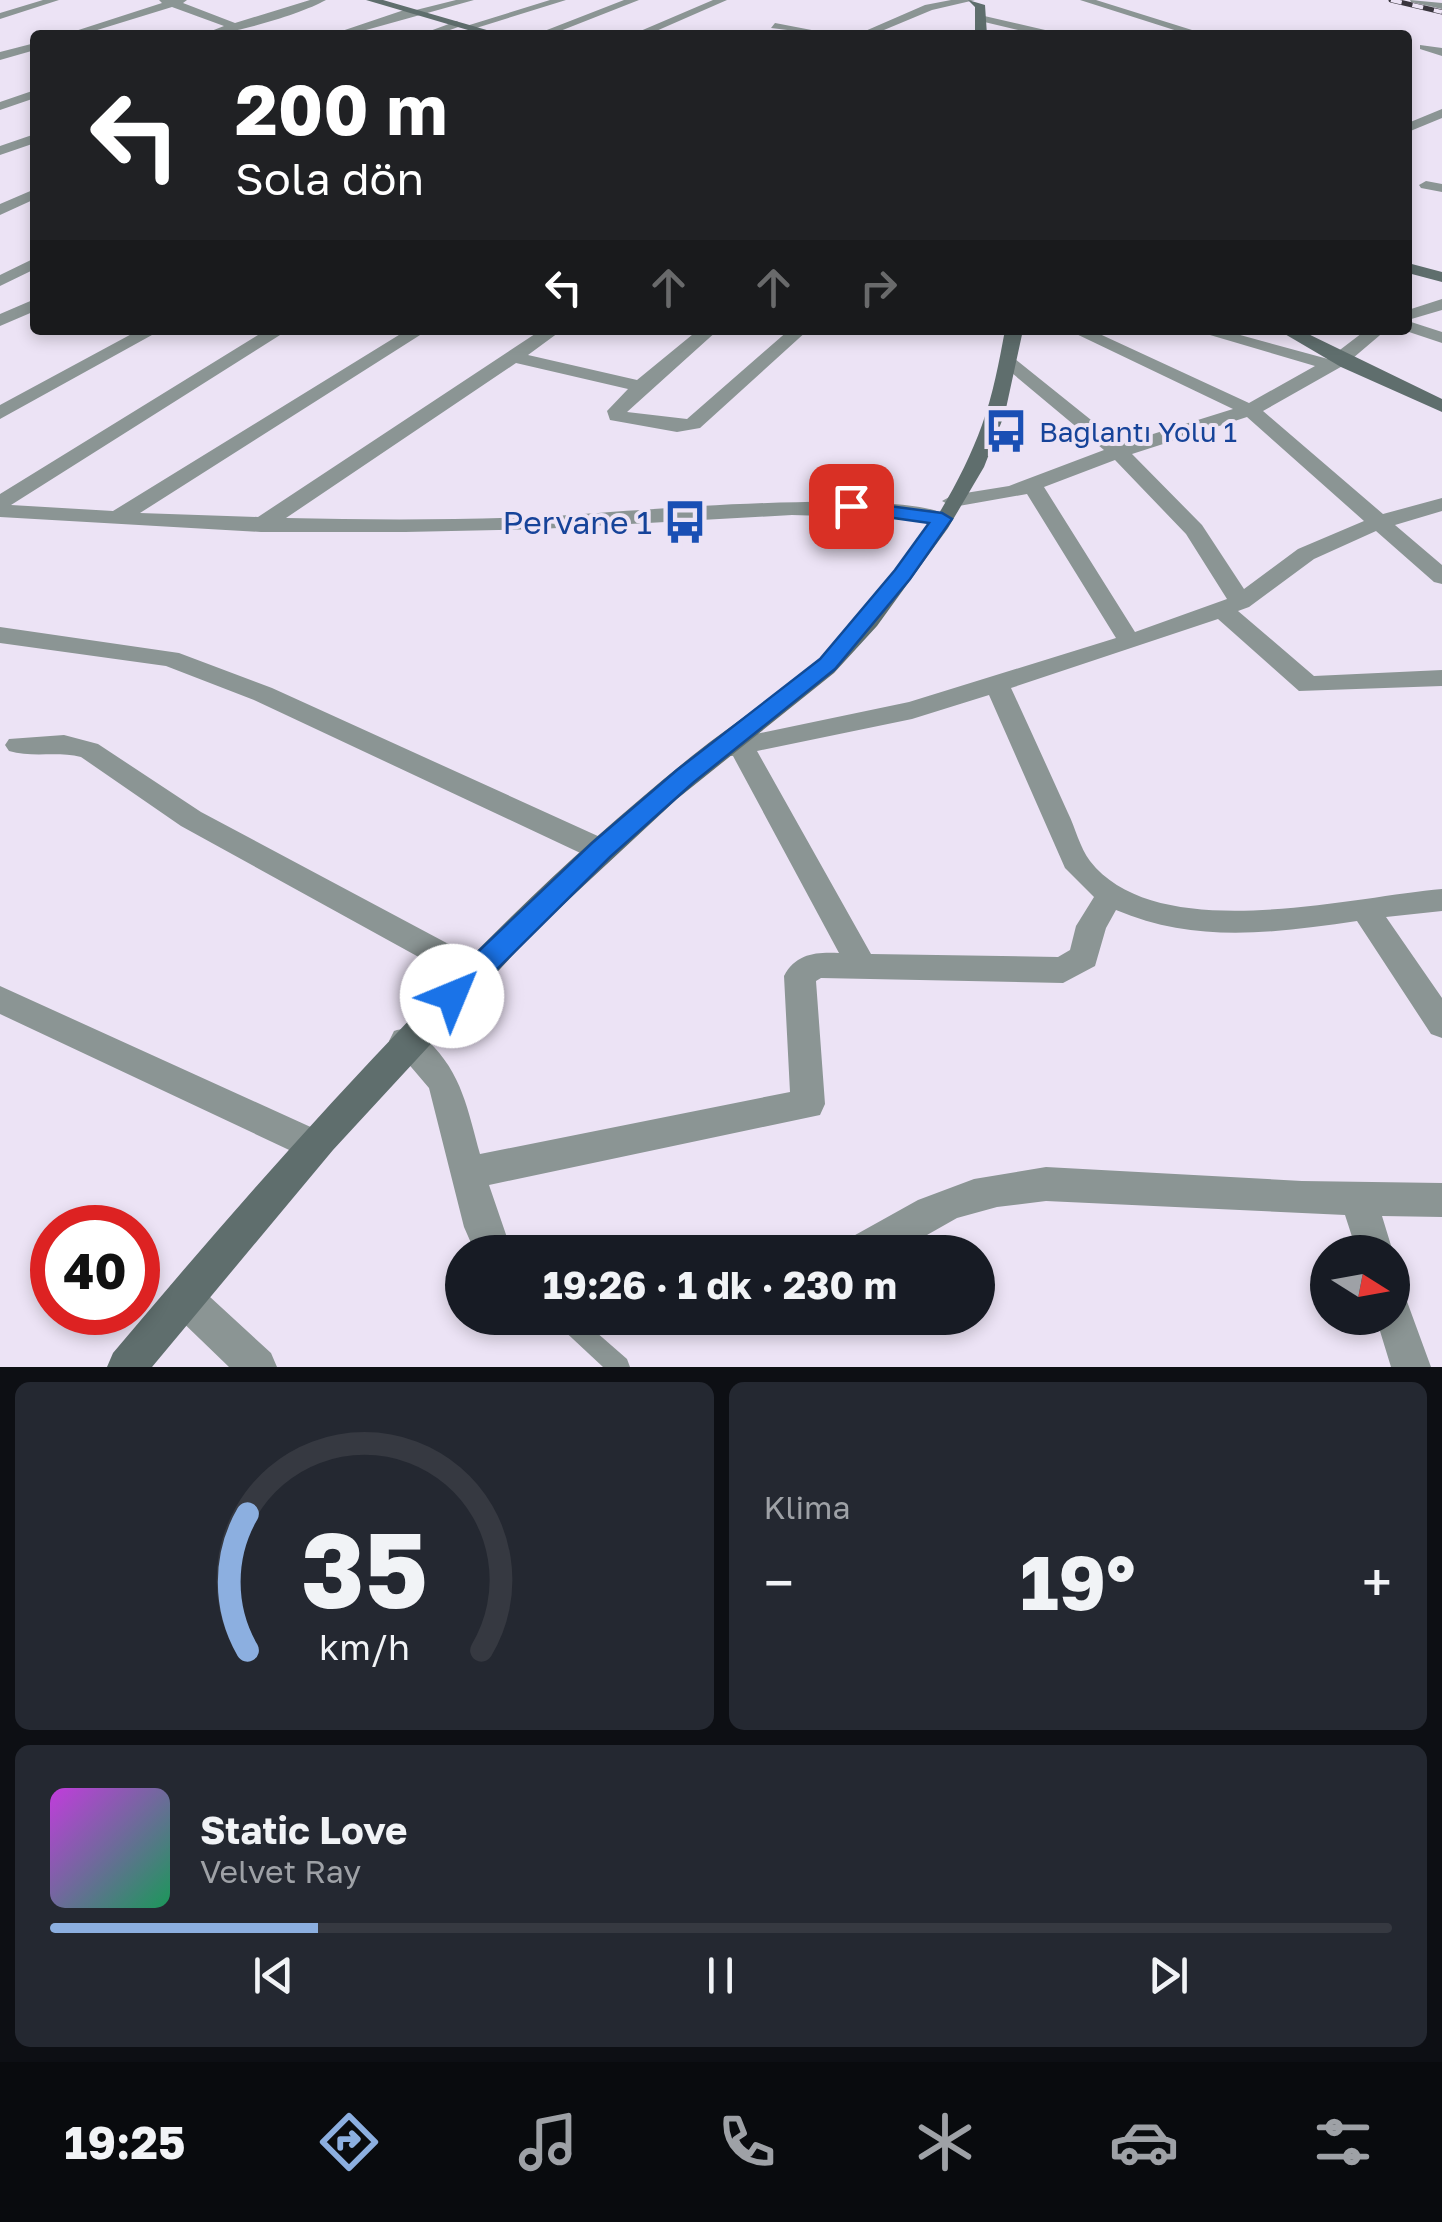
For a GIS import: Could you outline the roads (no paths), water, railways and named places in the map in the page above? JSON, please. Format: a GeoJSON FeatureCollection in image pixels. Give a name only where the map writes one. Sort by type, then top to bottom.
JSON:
{"type":"FeatureCollection","features":[{"type":"Feature","properties":{"kind":"street"},"geometry":{"type":"LineString","coordinates":[[0,16],[54,0]]}},
{"type":"Feature","properties":{"kind":"street"},"geometry":{"type":"LineString","coordinates":[[222,30],[321,0]]}},
{"type":"Feature","properties":{"kind":"street"},"geometry":{"type":"LineString","coordinates":[[371,0],[479,30]]}},
{"type":"Feature","properties":{"kind":"street"},"geometry":{"type":"LineString","coordinates":[[353,30],[469,0]]}},
{"type":"Feature","properties":{"kind":"street"},"geometry":{"type":"LineString","coordinates":[[446,30],[562,0]]}},
{"type":"Feature","properties":{"kind":"street"},"geometry":{"type":"LineString","coordinates":[[553,30],[634,0]]}},
{"type":"Feature","properties":{"kind":"street"},"geometry":{"type":"LineString","coordinates":[[649,30],[722,0]]}},
{"type":"Feature","properties":{"kind":"street"},"geometry":{"type":"LineString","coordinates":[[903,0],[966,17]]}},
{"type":"Feature","properties":{"kind":"street"},"geometry":{"type":"LineString","coordinates":[[1085,0],[1185,30]]}},
{"type":"Feature","properties":{"kind":"street"},"geometry":{"type":"LineString","coordinates":[[1415,0],[1442,6]]}},
{"type":"Feature","properties":{"kind":"street"},"geometry":{"type":"LineString","coordinates":[[83,30],[172,1],[246,30]]}},
{"type":"Feature","properties":{"kind":"street"},"geometry":{"type":"LineString","coordinates":[[967,30],[971,1]]}},
{"type":"Feature","properties":{"kind":"street"},"geometry":{"type":"LineString","coordinates":[[883,30],[929,8],[971,1],[980,5],[981,30]]}},
{"type":"Feature","properties":{"kind":"street"},"geometry":{"type":"LineString","coordinates":[[980,18],[1032,30]]}},
{"type":"Feature","properties":{"kind":"street"},"geometry":{"type":"LineString","coordinates":[[775,26],[796,30]]}},
{"type":"Feature","properties":{"kind":"street"},"geometry":{"type":"LineString","coordinates":[[1424,46],[1442,52]]}},
{"type":"Feature","properties":{"kind":"street"},"geometry":{"type":"LineString","coordinates":[[0,56],[30,47]]}},
{"type":"Feature","properties":{"kind":"street"},"geometry":{"type":"LineString","coordinates":[[0,106],[30,96]]}},
{"type":"Feature","properties":{"kind":"street"},"geometry":{"type":"LineString","coordinates":[[1412,126],[1442,113]]}},
{"type":"Feature","properties":{"kind":"street"},"geometry":{"type":"LineString","coordinates":[[1412,129],[1425,134]]}},
{"type":"Feature","properties":{"kind":"street"},"geometry":{"type":"LineString","coordinates":[[0,151],[30,140]]}},
{"type":"Feature","properties":{"kind":"street"},"geometry":{"type":"LineString","coordinates":[[0,210],[30,195]]}},
{"type":"Feature","properties":{"kind":"street"},"geometry":{"type":"LineString","coordinates":[[0,280],[30,265]]}},
{"type":"Feature","properties":{"kind":"street"},"geometry":{"type":"LineString","coordinates":[[1412,269],[1442,277]]}},
{"type":"Feature","properties":{"kind":"street"},"geometry":{"type":"LineString","coordinates":[[1412,279],[1442,288]]}},
{"type":"Feature","properties":{"kind":"street"},"geometry":{"type":"LineString","coordinates":[[1412,315],[1442,304]]}},
{"type":"Feature","properties":{"kind":"street"},"geometry":{"type":"LineString","coordinates":[[0,321],[30,306]]}},
{"type":"Feature","properties":{"kind":"street"},"geometry":{"type":"LineString","coordinates":[[1412,327],[1442,338]]}},
{"type":"Feature","properties":{"kind":"street"},"geometry":{"type":"LineString","coordinates":[[0,413],[143,335]]}},
{"type":"Feature","properties":{"kind":"street"},"geometry":{"type":"LineString","coordinates":[[0,507],[210,368],[270,335]]}},
{"type":"Feature","properties":{"kind":"street"},"geometry":{"type":"LineString","coordinates":[[115,519],[411,335]]}},
{"type":"Feature","properties":{"kind":"street"},"geometry":{"type":"LineString","coordinates":[[261,525],[545,335]]}},
{"type":"Feature","properties":{"kind":"street"},"geometry":{"type":"LineString","coordinates":[[703,335],[641,386],[617,411],[617,416],[677,426],[693,424],[793,335]]}},
{"type":"Feature","properties":{"kind":"street"},"geometry":{"type":"LineString","coordinates":[[127,1367],[405,1041],[601,850],[828,664],[902,574],[948,510],[986,441],[1013,335]]}},
{"type":"Feature","properties":{"kind":"street"},"geometry":{"type":"LineString","coordinates":[[1087,335],[1250,410],[1442,577]]}},
{"type":"Feature","properties":{"kind":"street"},"geometry":{"type":"LineString","coordinates":[[1223,335],[1335,362],[1442,406]]}},
{"type":"Feature","properties":{"kind":"street"},"geometry":{"type":"LineString","coordinates":[[1294,335],[1335,362]]}},
{"type":"Feature","properties":{"kind":"street"},"geometry":{"type":"LineString","coordinates":[[0,507],[115,519],[261,525],[524,524],[824,506],[948,510],[1032,486],[1118,452],[1250,410],[1335,362],[1371,335]]}},
{"type":"Feature","properties":{"kind":"street"},"geometry":{"type":"LineString","coordinates":[[512,357],[641,386]]}},
{"type":"Feature","properties":{"kind":"street"},"geometry":{"type":"LineString","coordinates":[[1009,363],[1118,452],[1194,530],[1231,605],[1308,685],[1442,678]]}},
{"type":"Feature","properties":{"kind":"street"},"geometry":{"type":"LineString","coordinates":[[1032,486],[1130,642]]}},
{"type":"Feature","properties":{"kind":"street"},"geometry":{"type":"LineString","coordinates":[[729,748],[912,710],[1130,642],[1231,605],[1306,554],[1377,523],[1442,504]]}},
{"type":"Feature","properties":{"kind":"street"},"geometry":{"type":"LineString","coordinates":[[0,634],[170,659],[262,694],[601,850]]}},
{"type":"Feature","properties":{"kind":"street"},"geometry":{"type":"LineString","coordinates":[[997,684],[1070,852],[1085,876],[1110,896],[1152,914],[1222,922],[1306,918],[1442,900]]}},
{"type":"Feature","properties":{"kind":"street"},"geometry":{"type":"LineString","coordinates":[[18,745],[64,744],[89,750],[191,819],[475,973]]}},
{"type":"Feature","properties":{"kind":"street"},"geometry":{"type":"LineString","coordinates":[[729,748],[862,966]]}},
{"type":"Feature","properties":{"kind":"street"},"geometry":{"type":"LineString","coordinates":[[470,1172],[808,1104],[800,976],[815,965],[1063,970],[1084,957],[1091,926],[1110,896]]}},
{"type":"Feature","properties":{"kind":"street"},"geometry":{"type":"LineString","coordinates":[[1364,908],[1442,1024]]}},
{"type":"Feature","properties":{"kind":"street"},"geometry":{"type":"LineString","coordinates":[[0,999],[314,1145]]}},
{"type":"Feature","properties":{"kind":"street"},"geometry":{"type":"LineString","coordinates":[[405,1041],[432,1066],[444,1084],[486,1235]]}},
{"type":"Feature","properties":{"kind":"street"},"geometry":{"type":"LineString","coordinates":[[891,1235],[917,1216],[944,1204],[1008,1187],[1046,1184],[1442,1200]]}},
{"type":"Feature","properties":{"kind":"street"},"geometry":{"type":"LineString","coordinates":[[1358,1199],[1370,1235]]}},
{"type":"Feature","properties":{"kind":"street"},"geometry":{"type":"LineString","coordinates":[[184,1298],[257,1367]]}},
{"type":"Feature","properties":{"kind":"street"},"geometry":{"type":"LineString","coordinates":[[1400,1335],[1410,1367]]}},
{"type":"Feature","properties":{"kind":"lane"},"geometry":{"type":"LineString","coordinates":[[584,1335],[619,1367]]}},
{"type":"Feature","properties":{"kind":"railway"},"geometry":{"type":"LineString","coordinates":[[1391,0],[1442,12]]}},
{"type":"Feature","properties":{"kind":"place","name":"Bağlantı Yolu 1"},"geometry":{"type":"Point","coordinates":[1006,431]}},
{"type":"Feature","properties":{"kind":"place","name":"Pervane 1"},"geometry":{"type":"Point","coordinates":[685,522]}}]}
